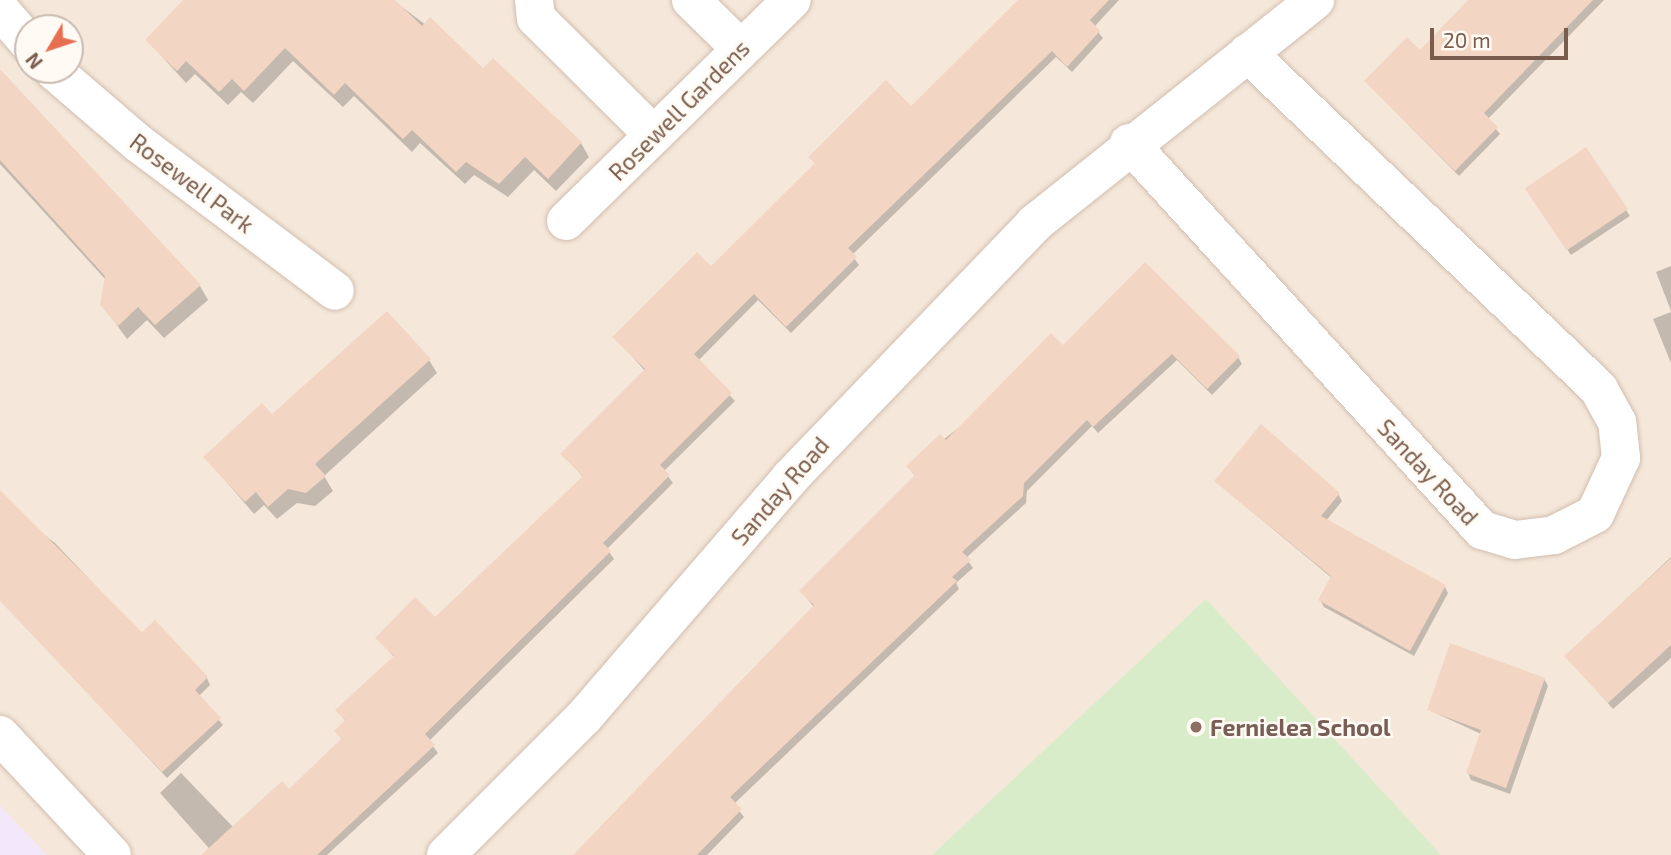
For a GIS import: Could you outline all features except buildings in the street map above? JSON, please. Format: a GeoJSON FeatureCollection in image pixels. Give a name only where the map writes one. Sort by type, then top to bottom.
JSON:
{"type":"FeatureCollection","features":[{"type":"Feature","properties":{"kind":"street"},"geometry":{"type":"LineString","coordinates":[[534,0],[536,18],[654,135]]}},
{"type":"Feature","properties":{"kind":"street"},"geometry":{"type":"LineString","coordinates":[[691,0],[741,49]]}},
{"type":"Feature","properties":{"kind":"street","name":"Rosewell Gardens"},"geometry":{"type":"LineString","coordinates":[[566,221],[792,0]]}},
{"type":"Feature","properties":{"kind":"street","name":"Sanday Road"},"geometry":{"type":"LineString","coordinates":[[446,855],[584,718],[863,399],[1035,223],[1129,143],[1315,0]]}},
{"type":"Feature","properties":{"kind":"street"},"geometry":{"type":"LineString","coordinates":[[0,10],[14,26]]}},
{"type":"Feature","properties":{"kind":"street","name":"Sanday Road"},"geometry":{"type":"LineString","coordinates":[[1129,143],[1482,530],[1515,540],[1555,536],[1595,514],[1621,458],[1617,422],[1599,388],[1248,53]]}},
{"type":"Feature","properties":{"kind":"street","name":"Rosewell Park"},"geometry":{"type":"LineString","coordinates":[[70,84],[138,143],[335,291]]}},
{"type":"Feature","properties":{"kind":"street"},"geometry":{"type":"LineString","coordinates":[[0,735],[112,855]]}},
{"type":"Feature","properties":{"kind":"shaded area"},"geometry":{"type":"Polygon","coordinates":[[[0,0],[1671,0],[1671,855],[0,855],[0,0]]]}},
{"type":"Feature","properties":{"kind":"shaded area"},"geometry":{"type":"Polygon","coordinates":[[[0,806],[47,855],[0,855],[0,806]]]}},
{"type":"Feature","properties":{"kind":"green space","name":"Fernielea School"},"geometry":{"type":"Polygon","coordinates":[[[1206,599],[1441,855],[932,855],[1206,599]]]}},
{"type":"Feature","properties":{"kind":"place","name":"Fernielea School"},"geometry":{"type":"Point","coordinates":[1196,727]}}]}
